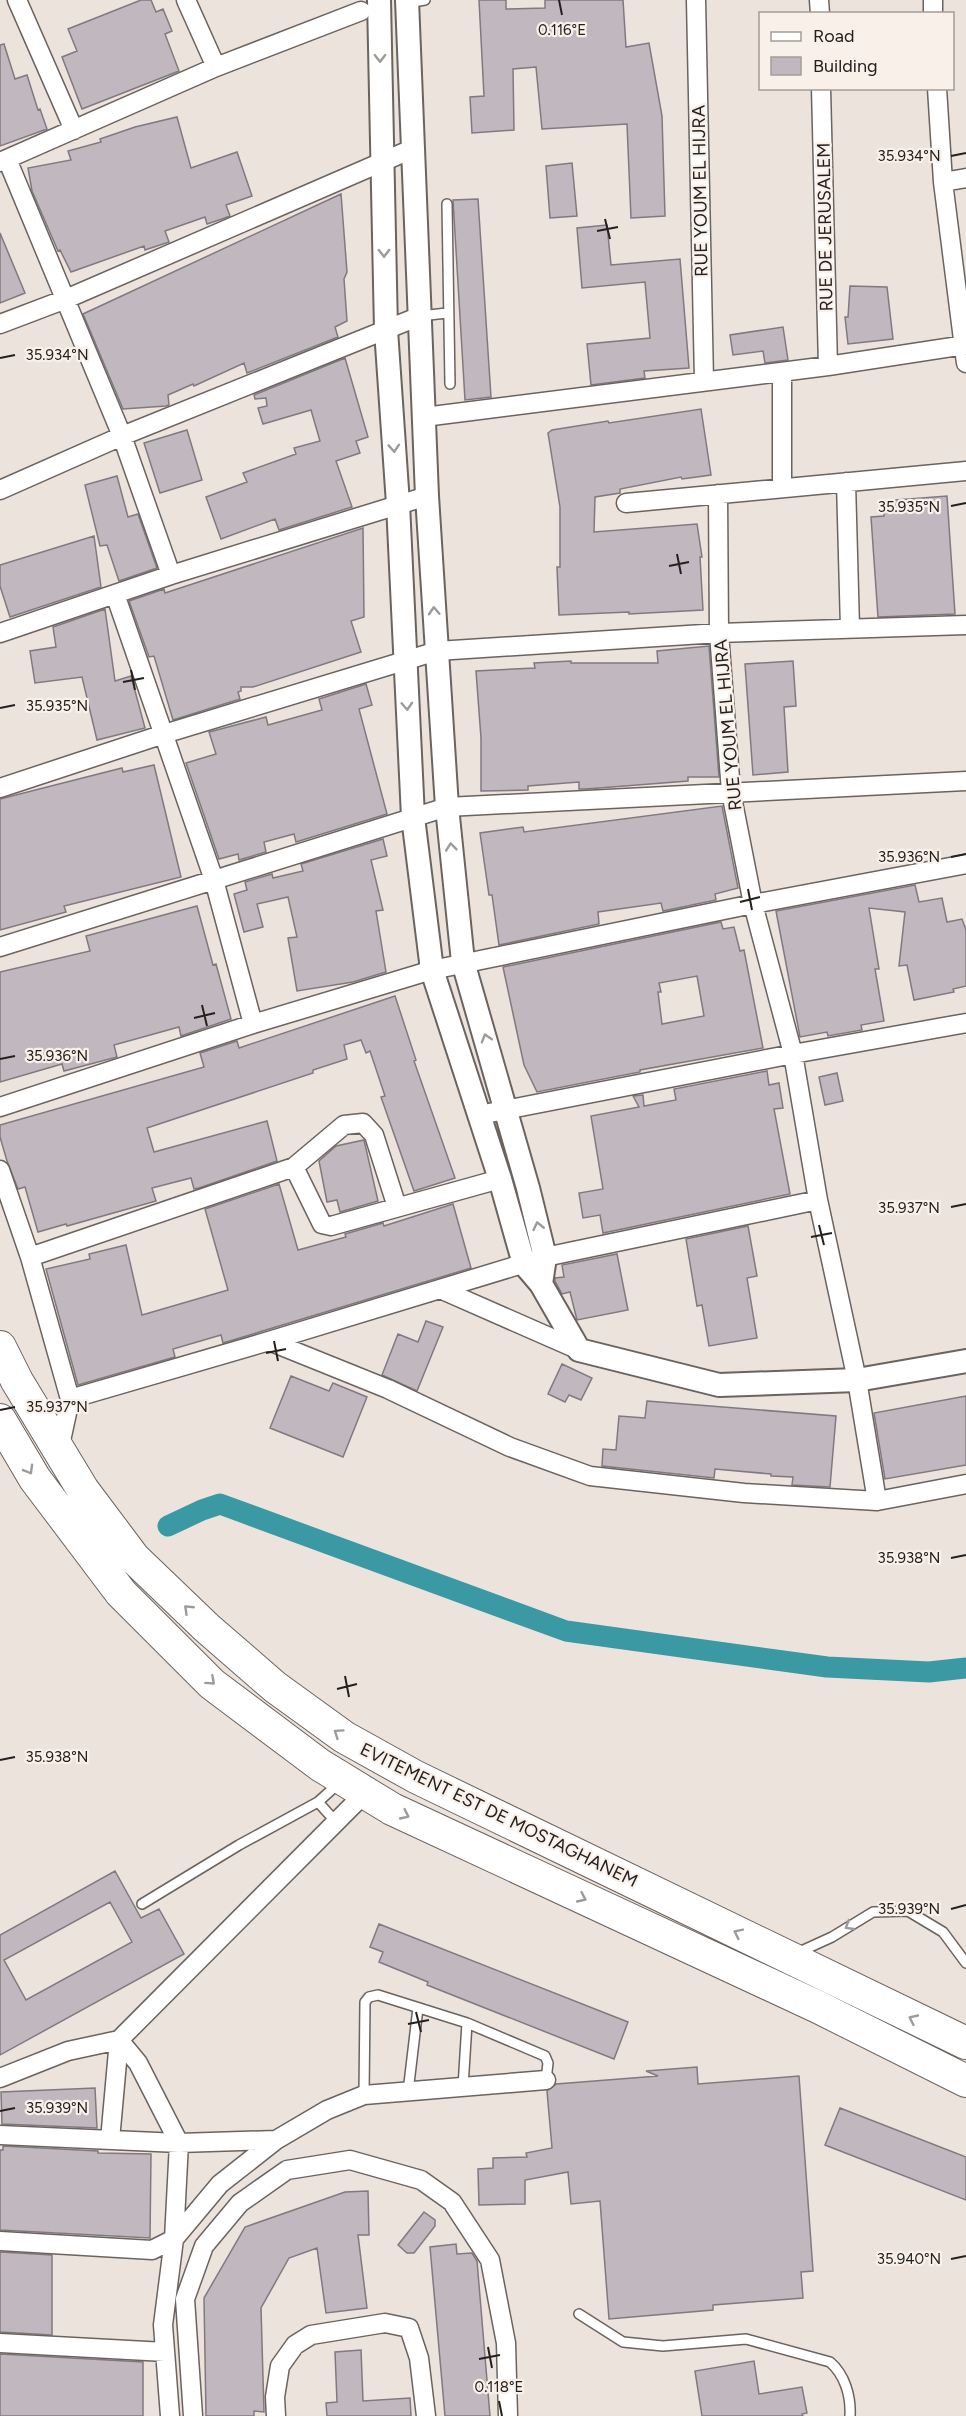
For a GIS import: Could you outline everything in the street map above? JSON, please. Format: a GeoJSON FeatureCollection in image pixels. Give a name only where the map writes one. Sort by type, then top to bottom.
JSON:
{"type":"FeatureCollection","features":[{"type":"Feature","properties":{"kind":"highway","name":"EVITEMENT EST DE MOSTAGHANEM"},"geometry":{"type":"LineString","coordinates":[[0,1347],[17,1381],[83,1490],[134,1558],[207,1628],[274,1687],[344,1737],[416,1777],[966,2043]]}},
{"type":"Feature","properties":{"kind":"highway","name":"EVITEMENT EST DE MOSTAGHANEM"},"geometry":{"type":"LineString","coordinates":[[0,1421],[35,1479],[121,1593],[212,1684],[320,1765],[392,1809],[829,2012],[966,2081]]}},
{"type":"Feature","properties":{"kind":"street"},"geometry":{"type":"LineString","coordinates":[[16,0],[74,130]]}},
{"type":"Feature","properties":{"kind":"street"},"geometry":{"type":"LineString","coordinates":[[186,0],[216,67]]}},
{"type":"Feature","properties":{"kind":"street","name":"RUE YOUM EL HIJRA"},"geometry":{"type":"LineString","coordinates":[[696,0],[704,381]]}},
{"type":"Feature","properties":{"kind":"street"},"geometry":{"type":"LineString","coordinates":[[171,575],[122,436],[66,299],[4,160],[216,67],[369,4],[413,1],[412,149],[427,496],[447,807],[463,962],[506,1108],[534,1260],[541,1284],[579,1350]]}},
{"type":"Feature","properties":{"kind":"street"},"geometry":{"type":"LineString","coordinates":[[369,4],[382,164],[386,330],[398,504],[413,817],[432,970],[500,1179],[534,1260]]}},
{"type":"Feature","properties":{"kind":"street","name":"RUE DE JERUSALEM"},"geometry":{"type":"LineString","coordinates":[[821,90],[828,366]]}},
{"type":"Feature","properties":{"kind":"street"},"geometry":{"type":"LineString","coordinates":[[424,417],[704,381],[966,351],[943,182],[937,90]]}},
{"type":"Feature","properties":{"kind":"street"},"geometry":{"type":"LineString","coordinates":[[0,324],[66,299],[382,164],[412,149]]}},
{"type":"Feature","properties":{"kind":"street"},"geometry":{"type":"LineString","coordinates":[[943,182],[966,178]]}},
{"type":"Feature","properties":{"kind":"street"},"geometry":{"type":"LineString","coordinates":[[0,490],[122,436],[420,316]]}},
{"type":"Feature","properties":{"kind":"street"},"geometry":{"type":"LineString","coordinates":[[782,372],[782,488]]}},
{"type":"Feature","properties":{"kind":"street"},"geometry":{"type":"LineString","coordinates":[[626,503],[966,471]]}},
{"type":"Feature","properties":{"kind":"street"},"geometry":{"type":"LineString","coordinates":[[846,482],[850,628]]}},
{"type":"Feature","properties":{"kind":"street","name":"RUE YOUM EL HIJRA"},"geometry":{"type":"LineString","coordinates":[[718,494],[719,633],[731,792],[753,903],[793,1054],[818,1200],[857,1380],[877,1501]]}},
{"type":"Feature","properties":{"kind":"street"},"geometry":{"type":"LineString","coordinates":[[0,633],[171,575],[427,496]]}},
{"type":"Feature","properties":{"kind":"street"},"geometry":{"type":"LineString","coordinates":[[116,594],[214,880],[253,1024]]}},
{"type":"Feature","properties":{"kind":"street"},"geometry":{"type":"LineString","coordinates":[[0,788],[164,734],[437,651],[719,633],[966,625]]}},
{"type":"Feature","properties":{"kind":"street"},"geometry":{"type":"LineString","coordinates":[[0,947],[447,807],[966,781]]}},
{"type":"Feature","properties":{"kind":"street"},"geometry":{"type":"LineString","coordinates":[[0,1107],[253,1024],[463,962],[753,903],[966,864]]}},
{"type":"Feature","properties":{"kind":"street"},"geometry":{"type":"LineString","coordinates":[[479,1115],[506,1108],[966,1023]]}},
{"type":"Feature","properties":{"kind":"street"},"geometry":{"type":"LineString","coordinates":[[30,1257],[294,1167],[344,1125],[363,1123],[374,1135],[397,1207]]}},
{"type":"Feature","properties":{"kind":"street"},"geometry":{"type":"LineString","coordinates":[[294,1167],[322,1224],[331,1226],[500,1179]]}},
{"type":"Feature","properties":{"kind":"street"},"geometry":{"type":"LineString","coordinates":[[0,1170],[30,1257],[70,1398],[59,1450]]}},
{"type":"Feature","properties":{"kind":"street"},"geometry":{"type":"LineString","coordinates":[[70,1398],[269,1341],[534,1260],[818,1200]]}},
{"type":"Feature","properties":{"kind":"street"},"geometry":{"type":"LineString","coordinates":[[440,1289],[579,1350],[719,1385],[857,1380],[966,1361]]}},
{"type":"Feature","properties":{"kind":"street"},"geometry":{"type":"LineString","coordinates":[[269,1341],[388,1389],[510,1447],[590,1476],[744,1493],[877,1501],[966,1484]]}},
{"type":"Feature","properties":{"kind":"street"},"geometry":{"type":"LineString","coordinates":[[0,2078],[68,2051],[119,2040],[336,1822],[354,1786]]}},
{"type":"Feature","properties":{"kind":"street"},"geometry":{"type":"LineString","coordinates":[[110,2140],[119,2040]]}},
{"type":"Feature","properties":{"kind":"street"},"geometry":{"type":"LineString","coordinates":[[119,2040],[138,2063],[179,2143],[174,2239],[163,2325],[170,2416]]}},
{"type":"Feature","properties":{"kind":"street"},"geometry":{"type":"LineString","coordinates":[[0,2241],[152,2250],[174,2239],[220,2184],[276,2140],[327,2110],[364,2095],[546,2080]]}},
{"type":"Feature","properties":{"kind":"street"},"geometry":{"type":"LineString","coordinates":[[0,2135],[179,2143],[276,2140]]}},
{"type":"Feature","properties":{"kind":"street"},"geometry":{"type":"LineString","coordinates":[[193,2416],[185,2299],[204,2246],[240,2203],[287,2170],[350,2160],[421,2180],[452,2202],[490,2260],[506,2343],[508,2416]]}},
{"type":"Feature","properties":{"kind":"street"},"geometry":{"type":"LineString","coordinates":[[276,2416],[275,2397],[280,2367],[295,2345],[311,2335],[385,2323],[409,2328],[419,2358],[426,2416]]}},
{"type":"Feature","properties":{"kind":"street"},"geometry":{"type":"LineString","coordinates":[[0,2343],[165,2352]]}},
{"type":"Feature","properties":{"kind":"lane"},"geometry":{"type":"LineString","coordinates":[[447,204],[447,313],[450,384]]}},
{"type":"Feature","properties":{"kind":"lane"},"geometry":{"type":"LineString","coordinates":[[420,316],[447,313]]}},
{"type":"Feature","properties":{"kind":"lane"},"geometry":{"type":"LineString","coordinates":[[142,1904],[239,1845],[318,1802],[354,1786]]}},
{"type":"Feature","properties":{"kind":"lane"},"geometry":{"type":"LineString","coordinates":[[318,1802],[336,1822]]}},
{"type":"Feature","properties":{"kind":"lane"},"geometry":{"type":"LineString","coordinates":[[787,1958],[832,1937],[873,1912],[908,1911],[943,1932],[966,1963]]}},
{"type":"Feature","properties":{"kind":"lane"},"geometry":{"type":"LineString","coordinates":[[364,2095],[365,2002],[369,1997],[378,1995],[467,2023],[545,2056],[548,2063],[546,2080]]}},
{"type":"Feature","properties":{"kind":"lane"},"geometry":{"type":"LineString","coordinates":[[408,2092],[418,2008]]}},
{"type":"Feature","properties":{"kind":"lane"},"geometry":{"type":"LineString","coordinates":[[463,2087],[467,2023]]}},
{"type":"Feature","properties":{"kind":"lane"},"geometry":{"type":"LineString","coordinates":[[579,2314],[623,2342],[663,2346],[746,2339],[830,2362],[840,2371],[850,2403],[850,2416]]}},
{"type":"Feature","properties":{"kind":"building"},"geometry":{"type":"Polygon","coordinates":[[[141,0],[151,0],[156,12],[163,9],[172,31],[165,34],[179,71],[82,109],[62,57],[77,51],[68,29],[141,0]]]}},
{"type":"Feature","properties":{"kind":"building"},"geometry":{"type":"Polygon","coordinates":[[[479,0],[506,0],[506,9],[545,8],[545,0],[623,0],[626,47],[649,43],[662,116],[665,216],[631,218],[627,124],[542,129],[536,67],[513,69],[514,130],[472,133],[470,97],[484,96],[479,0]]]}},
{"type":"Feature","properties":{"kind":"building"},"geometry":{"type":"Polygon","coordinates":[[[4,44],[15,79],[27,75],[38,110],[40,109],[47,129],[0,146],[0,45],[4,44]]]}},
{"type":"Feature","properties":{"kind":"building"},"geometry":{"type":"Polygon","coordinates":[[[177,117],[191,168],[237,152],[252,196],[226,205],[230,216],[207,224],[205,217],[165,231],[169,242],[145,250],[144,246],[71,272],[60,250],[58,251],[32,191],[28,168],[71,160],[68,151],[101,142],[100,139],[135,127],[177,117]]]}},
{"type":"Feature","properties":{"kind":"building"},"geometry":{"type":"Polygon","coordinates":[[[572,163],[577,216],[550,218],[546,166],[572,163]]]}},
{"type":"Feature","properties":{"kind":"building"},"geometry":{"type":"Polygon","coordinates":[[[341,194],[347,272],[344,279],[347,321],[335,327],[338,337],[247,373],[244,363],[168,395],[169,405],[123,409],[83,314],[341,194]]]}},
{"type":"Feature","properties":{"kind":"building"},"geometry":{"type":"Polygon","coordinates":[[[478,199],[491,397],[465,400],[453,200],[478,199]]]}},
{"type":"Feature","properties":{"kind":"building"},"geometry":{"type":"Polygon","coordinates":[[[607,225],[611,265],[680,259],[689,368],[644,371],[645,378],[591,385],[587,344],[650,338],[645,282],[582,288],[577,228],[607,225]]]}},
{"type":"Feature","properties":{"kind":"building"},"geometry":{"type":"Polygon","coordinates":[[[0,233],[25,293],[0,303],[0,233]]]}},
{"type":"Feature","properties":{"kind":"building"},"geometry":{"type":"Polygon","coordinates":[[[850,286],[887,287],[893,339],[848,344],[845,317],[848,317],[850,286]]]}},
{"type":"Feature","properties":{"kind":"building"},"geometry":{"type":"Polygon","coordinates":[[[783,327],[788,360],[765,363],[763,351],[733,355],[730,335],[783,327]]]}},
{"type":"Feature","properties":{"kind":"building"},"geometry":{"type":"Polygon","coordinates":[[[345,358],[368,437],[356,441],[360,453],[336,461],[352,507],[279,530],[275,519],[221,539],[206,497],[247,482],[243,473],[296,454],[294,448],[320,441],[311,410],[263,424],[258,408],[267,406],[266,398],[255,399],[254,395],[345,358]]]}},
{"type":"Feature","properties":{"kind":"building"},"geometry":{"type":"Polygon","coordinates":[[[701,409],[711,475],[682,479],[681,477],[620,489],[620,493],[595,497],[594,532],[697,524],[702,557],[700,557],[703,610],[559,615],[557,567],[560,567],[560,507],[548,433],[552,430],[608,421],[609,423],[701,409]]]}},
{"type":"Feature","properties":{"kind":"building"},"geometry":{"type":"Polygon","coordinates":[[[187,430],[202,480],[160,493],[144,443],[187,430]]]}},
{"type":"Feature","properties":{"kind":"building"},"geometry":{"type":"Polygon","coordinates":[[[117,476],[128,517],[138,514],[157,568],[119,581],[107,545],[100,546],[85,485],[117,476]]]}},
{"type":"Feature","properties":{"kind":"building"},"geometry":{"type":"Polygon","coordinates":[[[947,496],[955,614],[878,617],[871,517],[884,516],[883,501],[947,496]]]}},
{"type":"Feature","properties":{"kind":"building"},"geometry":{"type":"Polygon","coordinates":[[[363,528],[364,617],[351,621],[361,652],[253,687],[241,687],[241,691],[238,692],[240,699],[173,720],[154,656],[149,657],[129,601],[164,589],[165,593],[363,528]]]}},
{"type":"Feature","properties":{"kind":"building"},"geometry":{"type":"Polygon","coordinates":[[[94,536],[101,587],[10,617],[0,586],[0,565],[94,536]]]}},
{"type":"Feature","properties":{"kind":"building"},"geometry":{"type":"Polygon","coordinates":[[[105,609],[115,681],[131,676],[145,728],[97,740],[82,677],[35,683],[30,651],[56,647],[53,627],[105,609]]]}},
{"type":"Feature","properties":{"kind":"building"},"geometry":{"type":"Polygon","coordinates":[[[709,646],[719,777],[688,777],[688,781],[586,789],[579,789],[579,782],[528,786],[528,790],[481,791],[481,738],[476,671],[535,668],[534,663],[571,661],[571,663],[658,663],[657,651],[709,646]]]}},
{"type":"Feature","properties":{"kind":"building"},"geometry":{"type":"Polygon","coordinates":[[[793,661],[796,706],[784,707],[788,772],[753,775],[745,664],[793,661]]]}},
{"type":"Feature","properties":{"kind":"building"},"geometry":{"type":"Polygon","coordinates":[[[366,684],[372,705],[359,709],[387,814],[296,842],[294,834],[264,842],[266,852],[239,860],[238,854],[219,859],[186,763],[216,754],[209,732],[266,717],[268,725],[322,710],[319,699],[366,684]]]}},
{"type":"Feature","properties":{"kind":"building"},"geometry":{"type":"Polygon","coordinates":[[[154,765],[181,877],[64,906],[66,912],[0,930],[0,799],[122,768],[123,772],[154,765]]]}},
{"type":"Feature","properties":{"kind":"building"},"geometry":{"type":"Polygon","coordinates":[[[722,806],[738,888],[715,894],[716,900],[663,911],[661,903],[598,912],[599,924],[499,945],[480,833],[523,827],[524,832],[722,806]]]}},
{"type":"Feature","properties":{"kind":"building"},"geometry":{"type":"Polygon","coordinates":[[[383,839],[387,856],[371,860],[383,910],[376,911],[386,972],[353,982],[297,991],[288,938],[297,937],[288,897],[257,904],[263,927],[244,932],[234,894],[247,890],[245,882],[272,874],[273,878],[303,871],[301,864],[383,839]]]}},
{"type":"Feature","properties":{"kind":"building"},"geometry":{"type":"Polygon","coordinates":[[[915,885],[919,902],[942,898],[947,922],[962,919],[966,930],[966,986],[953,989],[954,992],[914,1000],[907,965],[899,966],[905,912],[869,908],[879,969],[875,969],[884,1021],[861,1025],[862,1030],[828,1036],[827,1032],[800,1037],[776,911],[915,885]]]}},
{"type":"Feature","properties":{"kind":"building"},"geometry":{"type":"Polygon","coordinates":[[[197,906],[231,1019],[181,1036],[179,1027],[114,1045],[117,1057],[64,1071],[62,1064],[0,1082],[0,972],[90,951],[86,936],[197,906]]]}},
{"type":"Feature","properties":{"kind":"building"},"geometry":{"type":"Polygon","coordinates":[[[721,922],[723,929],[734,927],[740,951],[744,950],[763,1048],[640,1070],[640,1072],[537,1092],[524,1065],[503,967],[721,922]],[[697,976],[659,983],[662,1024],[704,1016],[697,976]]]}},
{"type":"Feature","properties":{"kind":"building"},"geometry":{"type":"Polygon","coordinates":[[[395,996],[416,1060],[414,1061],[455,1178],[414,1191],[381,1097],[385,1096],[370,1051],[366,1053],[361,1040],[344,1045],[347,1059],[313,1070],[313,1073],[147,1128],[154,1152],[267,1121],[277,1161],[199,1188],[194,1189],[191,1178],[152,1188],[156,1201],[38,1232],[25,1187],[18,1189],[7,1161],[0,1137],[0,1125],[204,1067],[200,1053],[237,1041],[239,1048],[395,996]]]}},
{"type":"Feature","properties":{"kind":"building"},"geometry":{"type":"Polygon","coordinates":[[[767,1071],[769,1085],[779,1083],[783,1108],[774,1109],[790,1194],[603,1233],[600,1215],[583,1218],[579,1193],[603,1189],[591,1116],[639,1107],[633,1096],[643,1095],[644,1106],[676,1100],[674,1089],[767,1071]]]}},
{"type":"Feature","properties":{"kind":"building"},"geometry":{"type":"Polygon","coordinates":[[[837,1073],[843,1101],[825,1105],[819,1077],[837,1073]]]}},
{"type":"Feature","properties":{"kind":"building"},"geometry":{"type":"Polygon","coordinates":[[[364,1140],[378,1201],[340,1212],[337,1200],[327,1202],[319,1161],[336,1146],[364,1140]]]}},
{"type":"Feature","properties":{"kind":"building"},"geometry":{"type":"Polygon","coordinates":[[[279,1184],[298,1250],[346,1237],[345,1234],[383,1223],[384,1226],[453,1204],[471,1268],[223,1343],[221,1335],[173,1349],[175,1357],[78,1385],[46,1269],[90,1259],[89,1254],[126,1245],[142,1315],[228,1290],[205,1209],[279,1184]]]}},
{"type":"Feature","properties":{"kind":"building"},"geometry":{"type":"Polygon","coordinates":[[[748,1226],[757,1276],[747,1278],[757,1338],[709,1346],[702,1305],[697,1306],[686,1239],[748,1226]]]}},
{"type":"Feature","properties":{"kind":"building"},"geometry":{"type":"Polygon","coordinates":[[[617,1254],[628,1310],[577,1320],[570,1292],[562,1294],[555,1281],[555,1278],[564,1277],[562,1265],[617,1254]]]}},
{"type":"Feature","properties":{"kind":"building"},"geometry":{"type":"Polygon","coordinates":[[[426,1321],[443,1327],[417,1391],[382,1375],[398,1334],[418,1342],[426,1321]]]}},
{"type":"Feature","properties":{"kind":"building"},"geometry":{"type":"Polygon","coordinates":[[[562,1364],[592,1378],[581,1400],[569,1395],[565,1402],[548,1394],[562,1364]]]}},
{"type":"Feature","properties":{"kind":"building"},"geometry":{"type":"Polygon","coordinates":[[[291,1376],[329,1391],[333,1383],[367,1397],[343,1457],[270,1428],[291,1376]]]}},
{"type":"Feature","properties":{"kind":"building"},"geometry":{"type":"Polygon","coordinates":[[[966,1396],[966,1465],[885,1479],[874,1413],[966,1396]]]}},
{"type":"Feature","properties":{"kind":"building"},"geometry":{"type":"Polygon","coordinates":[[[647,1401],[836,1416],[830,1487],[792,1485],[793,1477],[771,1476],[771,1474],[715,1469],[714,1478],[602,1466],[603,1449],[616,1450],[619,1416],[645,1418],[647,1401]]]}},
{"type":"Feature","properties":{"kind":"building"},"geometry":{"type":"Polygon","coordinates":[[[115,1871],[141,1918],[159,1909],[184,1954],[0,2055],[0,1935],[115,1871]],[[110,1902],[4,1960],[26,2000],[132,1942],[110,1902]]]}},
{"type":"Feature","properties":{"kind":"building"},"geometry":{"type":"Polygon","coordinates":[[[379,1924],[628,2022],[614,2059],[427,1985],[428,1982],[379,1962],[383,1952],[370,1947],[379,1924]]]}},
{"type":"Feature","properties":{"kind":"building"},"geometry":{"type":"Polygon","coordinates":[[[697,2067],[698,2084],[799,2076],[813,2271],[801,2272],[803,2298],[713,2305],[713,2310],[609,2319],[600,2201],[571,2204],[568,2172],[525,2180],[525,2204],[479,2205],[478,2169],[493,2168],[493,2158],[527,2157],[526,2153],[552,2148],[547,2091],[556,2084],[658,2076],[646,2071],[697,2067]]]}},
{"type":"Feature","properties":{"kind":"building"},"geometry":{"type":"Polygon","coordinates":[[[95,2088],[97,2128],[2,2124],[1,2092],[95,2088]]]}},
{"type":"Feature","properties":{"kind":"building"},"geometry":{"type":"Polygon","coordinates":[[[840,2108],[966,2157],[966,2200],[825,2145],[840,2108]]]}},
{"type":"Feature","properties":{"kind":"building"},"geometry":{"type":"Polygon","coordinates":[[[3,2146],[98,2151],[98,2153],[151,2154],[150,2238],[0,2230],[0,2150],[3,2150],[3,2146]]]}},
{"type":"Feature","properties":{"kind":"building"},"geometry":{"type":"Polygon","coordinates":[[[368,2191],[369,2235],[358,2235],[367,2308],[326,2313],[317,2248],[289,2258],[261,2308],[264,2412],[254,2411],[254,2416],[206,2416],[204,2298],[245,2227],[345,2192],[368,2191]]]}},
{"type":"Feature","properties":{"kind":"building"},"geometry":{"type":"Polygon","coordinates":[[[424,2212],[435,2220],[435,2226],[414,2253],[407,2253],[398,2245],[424,2212]]]}},
{"type":"Feature","properties":{"kind":"building"},"geometry":{"type":"Polygon","coordinates":[[[456,2244],[457,2254],[472,2253],[477,2261],[490,2416],[445,2416],[430,2247],[456,2244]]]}},
{"type":"Feature","properties":{"kind":"building"},"geometry":{"type":"Polygon","coordinates":[[[0,2252],[52,2255],[52,2335],[0,2332],[0,2252]]]}},
{"type":"Feature","properties":{"kind":"building"},"geometry":{"type":"Polygon","coordinates":[[[361,2350],[363,2401],[410,2398],[411,2416],[327,2416],[326,2403],[337,2402],[335,2352],[361,2350]]]}},
{"type":"Feature","properties":{"kind":"building"},"geometry":{"type":"Polygon","coordinates":[[[0,2354],[143,2362],[143,2416],[0,2416],[0,2354]]]}},
{"type":"Feature","properties":{"kind":"building"},"geometry":{"type":"Polygon","coordinates":[[[754,2361],[759,2394],[802,2387],[807,2413],[802,2414],[803,2416],[702,2416],[695,2371],[754,2361]]]}},
{"type":"Feature","properties":{"kind":"waterway"},"geometry":{"type":"LineString","coordinates":[[168,1526],[220,1504],[566,1631],[827,1667],[929,1672],[966,1668]]}}]}
